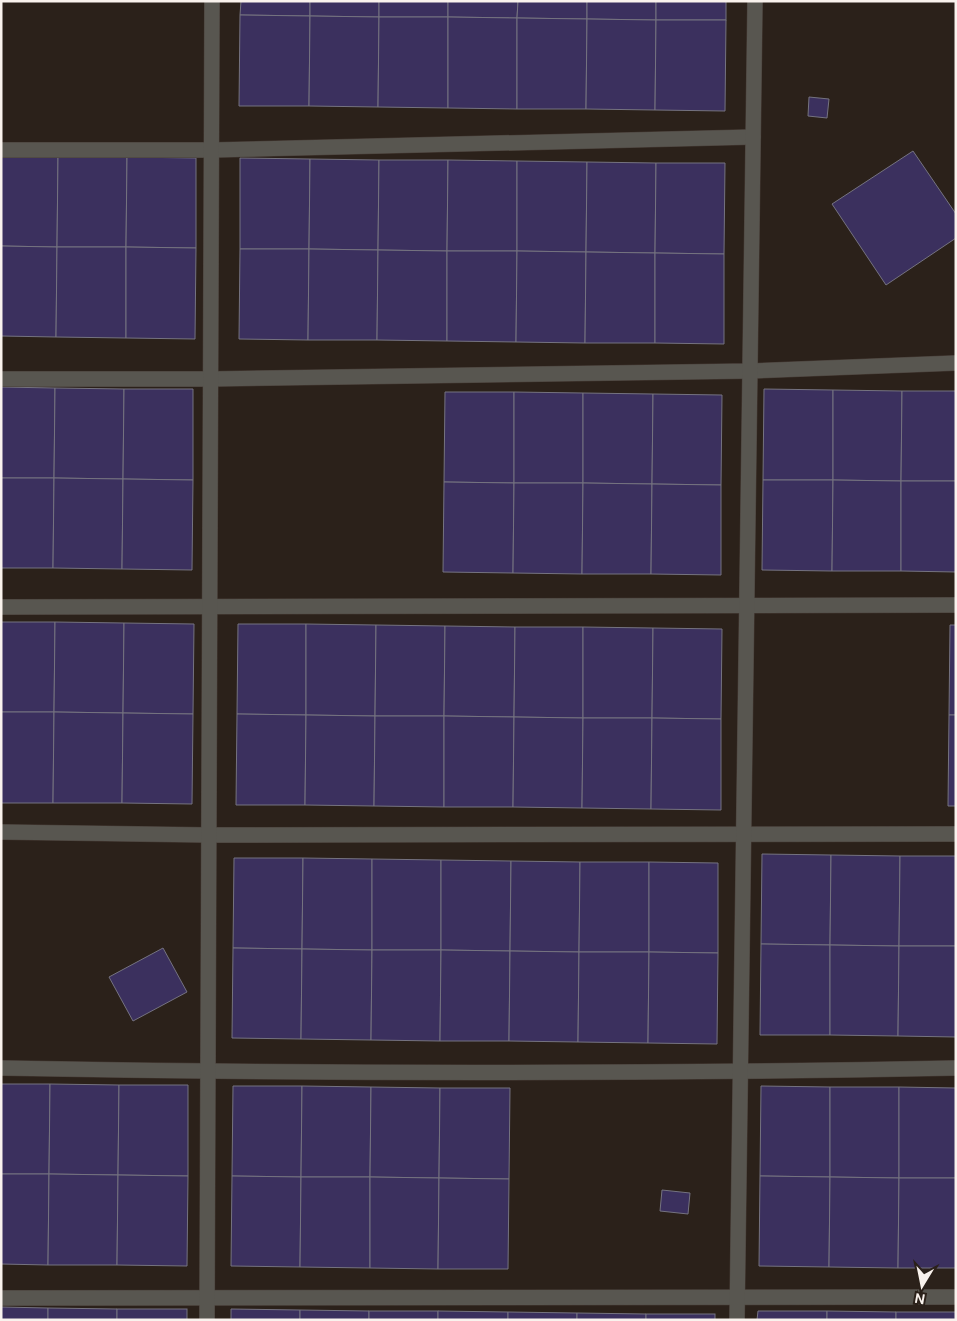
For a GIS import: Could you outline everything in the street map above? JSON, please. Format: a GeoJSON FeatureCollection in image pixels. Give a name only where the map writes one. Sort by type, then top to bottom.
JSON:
{"type":"FeatureCollection","features":[{"type":"Feature","properties":{"kind":"street"},"geometry":{"type":"LineString","coordinates":[[207,1320],[212,1]]}},
{"type":"Feature","properties":{"kind":"street"},"geometry":{"type":"LineString","coordinates":[[737,1320],[755,1]]}},
{"type":"Feature","properties":{"kind":"street"},"geometry":{"type":"LineString","coordinates":[[1,150],[212,150],[753,137]]}},
{"type":"Feature","properties":{"kind":"street"},"geometry":{"type":"LineString","coordinates":[[1,379],[210,378],[750,370],[956,363]]}},
{"type":"Feature","properties":{"kind":"street"},"geometry":{"type":"LineString","coordinates":[[1,607],[956,605]]}},
{"type":"Feature","properties":{"kind":"street"},"geometry":{"type":"LineString","coordinates":[[1,832],[208,835],[956,834]]}},
{"type":"Feature","properties":{"kind":"street"},"geometry":{"type":"LineString","coordinates":[[1,1068],[208,1072],[740,1072],[956,1068]]}},
{"type":"Feature","properties":{"kind":"street"},"geometry":{"type":"LineString","coordinates":[[1,1298],[956,1297]]}},
{"type":"Feature","properties":{"kind":"building"},"geometry":{"type":"Polygon","coordinates":[[[241,1],[310,1],[310,16],[240,15],[241,1]]]}},
{"type":"Feature","properties":{"kind":"building"},"geometry":{"type":"Polygon","coordinates":[[[310,1],[379,1],[379,17],[310,16],[310,1]]]}},
{"type":"Feature","properties":{"kind":"building"},"geometry":{"type":"Polygon","coordinates":[[[379,1],[448,1],[448,17],[379,17],[379,1]]]}},
{"type":"Feature","properties":{"kind":"building"},"geometry":{"type":"Polygon","coordinates":[[[448,1],[518,1],[517,18],[448,17],[448,1]]]}},
{"type":"Feature","properties":{"kind":"building"},"geometry":{"type":"Polygon","coordinates":[[[518,1],[587,1],[587,19],[517,18],[518,1]]]}},
{"type":"Feature","properties":{"kind":"building"},"geometry":{"type":"Polygon","coordinates":[[[587,1],[656,1],[656,20],[587,19],[587,1]]]}},
{"type":"Feature","properties":{"kind":"building"},"geometry":{"type":"Polygon","coordinates":[[[656,1],[726,1],[726,20],[656,20],[656,1]]]}},
{"type":"Feature","properties":{"kind":"building"},"geometry":{"type":"Polygon","coordinates":[[[240,15],[310,16],[309,106],[239,106],[240,15]]]}},
{"type":"Feature","properties":{"kind":"building"},"geometry":{"type":"Polygon","coordinates":[[[310,16],[379,17],[378,107],[309,106],[310,16]]]}},
{"type":"Feature","properties":{"kind":"building"},"geometry":{"type":"Polygon","coordinates":[[[379,17],[448,17],[448,108],[378,107],[379,17]]]}},
{"type":"Feature","properties":{"kind":"building"},"geometry":{"type":"Polygon","coordinates":[[[448,17],[517,18],[517,109],[448,108],[448,17]]]}},
{"type":"Feature","properties":{"kind":"building"},"geometry":{"type":"Polygon","coordinates":[[[517,18],[587,19],[586,109],[517,109],[517,18]]]}},
{"type":"Feature","properties":{"kind":"building"},"geometry":{"type":"Polygon","coordinates":[[[587,19],[656,20],[655,110],[586,109],[587,19]]]}},
{"type":"Feature","properties":{"kind":"building"},"geometry":{"type":"Polygon","coordinates":[[[656,20],[726,20],[725,111],[655,110],[656,20]]]}},
{"type":"Feature","properties":{"kind":"building"},"geometry":{"type":"Polygon","coordinates":[[[809,97],[829,99],[827,118],[808,116],[809,97]]]}},
{"type":"Feature","properties":{"kind":"building"},"geometry":{"type":"Polygon","coordinates":[[[913,151],[956,214],[956,238],[886,285],[832,204],[913,151]]]}},
{"type":"Feature","properties":{"kind":"building"},"geometry":{"type":"Polygon","coordinates":[[[1,156],[58,156],[57,247],[1,246],[1,156]]]}},
{"type":"Feature","properties":{"kind":"building"},"geometry":{"type":"Polygon","coordinates":[[[58,156],[127,157],[126,247],[57,247],[58,156]]]}},
{"type":"Feature","properties":{"kind":"building"},"geometry":{"type":"Polygon","coordinates":[[[127,157],[196,158],[196,248],[126,247],[127,157]]]}},
{"type":"Feature","properties":{"kind":"building"},"geometry":{"type":"Polygon","coordinates":[[[240,158],[310,159],[309,249],[240,249],[240,158]]]}},
{"type":"Feature","properties":{"kind":"building"},"geometry":{"type":"Polygon","coordinates":[[[310,159],[379,160],[378,250],[309,249],[310,159]]]}},
{"type":"Feature","properties":{"kind":"building"},"geometry":{"type":"Polygon","coordinates":[[[379,160],[448,160],[447,251],[378,250],[379,160]]]}},
{"type":"Feature","properties":{"kind":"building"},"geometry":{"type":"Polygon","coordinates":[[[448,160],[517,161],[517,251],[447,251],[448,160]]]}},
{"type":"Feature","properties":{"kind":"building"},"geometry":{"type":"Polygon","coordinates":[[[517,161],[587,162],[586,252],[517,251],[517,161]]]}},
{"type":"Feature","properties":{"kind":"building"},"geometry":{"type":"Polygon","coordinates":[[[587,162],[656,163],[655,253],[586,252],[587,162]]]}},
{"type":"Feature","properties":{"kind":"building"},"geometry":{"type":"Polygon","coordinates":[[[656,163],[725,163],[724,254],[655,253],[656,163]]]}},
{"type":"Feature","properties":{"kind":"building"},"geometry":{"type":"Polygon","coordinates":[[[1,246],[57,247],[56,337],[1,336],[1,246]]]}},
{"type":"Feature","properties":{"kind":"building"},"geometry":{"type":"Polygon","coordinates":[[[57,247],[126,247],[126,338],[56,337],[57,247]]]}},
{"type":"Feature","properties":{"kind":"building"},"geometry":{"type":"Polygon","coordinates":[[[126,247],[196,248],[195,339],[126,338],[126,247]]]}},
{"type":"Feature","properties":{"kind":"building"},"geometry":{"type":"Polygon","coordinates":[[[240,249],[309,249],[308,340],[239,339],[240,249]]]}},
{"type":"Feature","properties":{"kind":"building"},"geometry":{"type":"Polygon","coordinates":[[[309,249],[378,250],[377,340],[308,340],[309,249]]]}},
{"type":"Feature","properties":{"kind":"building"},"geometry":{"type":"Polygon","coordinates":[[[378,250],[447,251],[447,341],[377,340],[378,250]]]}},
{"type":"Feature","properties":{"kind":"building"},"geometry":{"type":"Polygon","coordinates":[[[447,251],[517,251],[516,342],[447,341],[447,251]]]}},
{"type":"Feature","properties":{"kind":"building"},"geometry":{"type":"Polygon","coordinates":[[[517,251],[586,252],[585,343],[516,342],[517,251]]]}},
{"type":"Feature","properties":{"kind":"building"},"geometry":{"type":"Polygon","coordinates":[[[586,252],[655,253],[655,343],[585,343],[586,252]]]}},
{"type":"Feature","properties":{"kind":"building"},"geometry":{"type":"Polygon","coordinates":[[[655,253],[724,254],[724,344],[655,343],[655,253]]]}},
{"type":"Feature","properties":{"kind":"building"},"geometry":{"type":"Polygon","coordinates":[[[1,387],[55,388],[54,478],[1,478],[1,387]]]}},
{"type":"Feature","properties":{"kind":"building"},"geometry":{"type":"Polygon","coordinates":[[[55,388],[124,389],[123,479],[54,478],[55,388]]]}},
{"type":"Feature","properties":{"kind":"building"},"geometry":{"type":"Polygon","coordinates":[[[124,389],[193,389],[193,480],[123,479],[124,389]]]}},
{"type":"Feature","properties":{"kind":"building"},"geometry":{"type":"Polygon","coordinates":[[[764,389],[833,390],[833,480],[763,480],[764,389]]]}},
{"type":"Feature","properties":{"kind":"building"},"geometry":{"type":"Polygon","coordinates":[[[833,390],[902,391],[901,481],[833,480],[833,390]]]}},
{"type":"Feature","properties":{"kind":"building"},"geometry":{"type":"Polygon","coordinates":[[[902,391],[956,391],[956,481],[901,481],[902,391]]]}},
{"type":"Feature","properties":{"kind":"building"},"geometry":{"type":"Polygon","coordinates":[[[445,392],[514,392],[514,483],[444,482],[445,392]]]}},
{"type":"Feature","properties":{"kind":"building"},"geometry":{"type":"Polygon","coordinates":[[[514,392],[583,393],[583,483],[514,483],[514,392]]]}},
{"type":"Feature","properties":{"kind":"building"},"geometry":{"type":"Polygon","coordinates":[[[583,393],[653,394],[652,484],[583,483],[583,393]]]}},
{"type":"Feature","properties":{"kind":"building"},"geometry":{"type":"Polygon","coordinates":[[[653,394],[722,395],[721,485],[652,484],[653,394]]]}},
{"type":"Feature","properties":{"kind":"building"},"geometry":{"type":"Polygon","coordinates":[[[1,478],[54,478],[53,568],[1,568],[1,478]]]}},
{"type":"Feature","properties":{"kind":"building"},"geometry":{"type":"Polygon","coordinates":[[[54,478],[123,479],[122,569],[53,568],[54,478]]]}},
{"type":"Feature","properties":{"kind":"building"},"geometry":{"type":"Polygon","coordinates":[[[123,479],[193,480],[192,570],[122,569],[123,479]]]}},
{"type":"Feature","properties":{"kind":"building"},"geometry":{"type":"Polygon","coordinates":[[[763,480],[833,480],[832,571],[762,570],[763,480]]]}},
{"type":"Feature","properties":{"kind":"building"},"geometry":{"type":"Polygon","coordinates":[[[833,480],[901,481],[901,571],[832,571],[833,480]]]}},
{"type":"Feature","properties":{"kind":"building"},"geometry":{"type":"Polygon","coordinates":[[[901,481],[956,481],[956,572],[901,571],[901,481]]]}},
{"type":"Feature","properties":{"kind":"building"},"geometry":{"type":"Polygon","coordinates":[[[444,482],[514,483],[513,573],[443,572],[444,482]]]}},
{"type":"Feature","properties":{"kind":"building"},"geometry":{"type":"Polygon","coordinates":[[[514,483],[583,483],[582,574],[513,573],[514,483]]]}},
{"type":"Feature","properties":{"kind":"building"},"geometry":{"type":"Polygon","coordinates":[[[583,483],[652,484],[651,574],[582,574],[583,483]]]}},
{"type":"Feature","properties":{"kind":"building"},"geometry":{"type":"Polygon","coordinates":[[[652,484],[721,485],[721,575],[651,574],[652,484]]]}},
{"type":"Feature","properties":{"kind":"building"},"geometry":{"type":"Polygon","coordinates":[[[1,622],[55,622],[54,712],[1,712],[1,622]]]}},
{"type":"Feature","properties":{"kind":"building"},"geometry":{"type":"Polygon","coordinates":[[[55,622],[124,623],[123,713],[54,712],[55,622]]]}},
{"type":"Feature","properties":{"kind":"building"},"geometry":{"type":"Polygon","coordinates":[[[124,623],[194,624],[193,714],[123,713],[124,623]]]}},
{"type":"Feature","properties":{"kind":"building"},"geometry":{"type":"Polygon","coordinates":[[[238,624],[306,624],[306,715],[237,714],[238,624]]]}},
{"type":"Feature","properties":{"kind":"building"},"geometry":{"type":"Polygon","coordinates":[[[306,624],[376,625],[375,716],[306,715],[306,624]]]}},
{"type":"Feature","properties":{"kind":"building"},"geometry":{"type":"Polygon","coordinates":[[[376,625],[445,626],[444,716],[375,716],[376,625]]]}},
{"type":"Feature","properties":{"kind":"building"},"geometry":{"type":"Polygon","coordinates":[[[950,625],[956,625],[956,715],[949,715],[950,625]]]}},
{"type":"Feature","properties":{"kind":"building"},"geometry":{"type":"Polygon","coordinates":[[[445,626],[515,627],[514,717],[444,716],[445,626]]]}},
{"type":"Feature","properties":{"kind":"building"},"geometry":{"type":"Polygon","coordinates":[[[515,627],[583,627],[583,718],[514,717],[515,627]]]}},
{"type":"Feature","properties":{"kind":"building"},"geometry":{"type":"Polygon","coordinates":[[[583,627],[653,628],[652,718],[583,718],[583,627]]]}},
{"type":"Feature","properties":{"kind":"building"},"geometry":{"type":"Polygon","coordinates":[[[653,628],[722,629],[721,719],[652,718],[653,628]]]}},
{"type":"Feature","properties":{"kind":"building"},"geometry":{"type":"Polygon","coordinates":[[[1,712],[54,712],[53,803],[1,803],[1,712]]]}},
{"type":"Feature","properties":{"kind":"building"},"geometry":{"type":"Polygon","coordinates":[[[54,712],[123,713],[122,803],[53,803],[54,712]]]}},
{"type":"Feature","properties":{"kind":"building"},"geometry":{"type":"Polygon","coordinates":[[[123,713],[193,714],[192,804],[122,803],[123,713]]]}},
{"type":"Feature","properties":{"kind":"building"},"geometry":{"type":"Polygon","coordinates":[[[237,714],[306,715],[305,805],[236,805],[237,714]]]}},
{"type":"Feature","properties":{"kind":"building"},"geometry":{"type":"Polygon","coordinates":[[[306,715],[375,716],[374,806],[305,805],[306,715]]]}},
{"type":"Feature","properties":{"kind":"building"},"geometry":{"type":"Polygon","coordinates":[[[949,715],[956,715],[956,806],[948,806],[949,715]]]}},
{"type":"Feature","properties":{"kind":"building"},"geometry":{"type":"Polygon","coordinates":[[[375,716],[444,716],[444,807],[374,806],[375,716]]]}},
{"type":"Feature","properties":{"kind":"building"},"geometry":{"type":"Polygon","coordinates":[[[444,716],[514,717],[513,807],[444,807],[444,716]]]}},
{"type":"Feature","properties":{"kind":"building"},"geometry":{"type":"Polygon","coordinates":[[[514,717],[583,718],[582,808],[513,807],[514,717]]]}},
{"type":"Feature","properties":{"kind":"building"},"geometry":{"type":"Polygon","coordinates":[[[583,718],[652,718],[651,809],[582,808],[583,718]]]}},
{"type":"Feature","properties":{"kind":"building"},"geometry":{"type":"Polygon","coordinates":[[[652,718],[721,719],[721,810],[651,809],[652,718]]]}},
{"type":"Feature","properties":{"kind":"building"},"geometry":{"type":"Polygon","coordinates":[[[762,854],[831,855],[830,945],[761,944],[762,854]]]}},
{"type":"Feature","properties":{"kind":"building"},"geometry":{"type":"Polygon","coordinates":[[[831,855],[900,856],[899,946],[830,945],[831,855]]]}},
{"type":"Feature","properties":{"kind":"building"},"geometry":{"type":"Polygon","coordinates":[[[900,856],[956,856],[956,946],[899,946],[900,856]]]}},
{"type":"Feature","properties":{"kind":"building"},"geometry":{"type":"Polygon","coordinates":[[[234,858],[303,858],[302,949],[233,948],[234,858]]]}},
{"type":"Feature","properties":{"kind":"building"},"geometry":{"type":"Polygon","coordinates":[[[303,858],[372,859],[372,950],[302,949],[303,858]]]}},
{"type":"Feature","properties":{"kind":"building"},"geometry":{"type":"Polygon","coordinates":[[[372,859],[441,860],[441,950],[372,950],[372,859]]]}},
{"type":"Feature","properties":{"kind":"building"},"geometry":{"type":"Polygon","coordinates":[[[441,860],[511,861],[510,951],[441,950],[441,860]]]}},
{"type":"Feature","properties":{"kind":"building"},"geometry":{"type":"Polygon","coordinates":[[[511,861],[580,862],[579,952],[510,951],[511,861]]]}},
{"type":"Feature","properties":{"kind":"building"},"geometry":{"type":"Polygon","coordinates":[[[580,862],[649,862],[649,952],[579,952],[580,862]]]}},
{"type":"Feature","properties":{"kind":"building"},"geometry":{"type":"Polygon","coordinates":[[[649,862],[718,863],[718,953],[649,952],[649,862]]]}},
{"type":"Feature","properties":{"kind":"building"},"geometry":{"type":"Polygon","coordinates":[[[761,944],[830,945],[830,1035],[760,1035],[761,944]]]}},
{"type":"Feature","properties":{"kind":"building"},"geometry":{"type":"Polygon","coordinates":[[[830,945],[899,946],[898,1036],[830,1035],[830,945]]]}},
{"type":"Feature","properties":{"kind":"building"},"geometry":{"type":"Polygon","coordinates":[[[899,946],[956,946],[956,1037],[898,1036],[899,946]]]}},
{"type":"Feature","properties":{"kind":"building"},"geometry":{"type":"Polygon","coordinates":[[[163,948],[187,992],[133,1021],[109,977],[163,948]]]}},
{"type":"Feature","properties":{"kind":"building"},"geometry":{"type":"Polygon","coordinates":[[[233,948],[302,949],[301,1039],[232,1038],[233,948]]]}},
{"type":"Feature","properties":{"kind":"building"},"geometry":{"type":"Polygon","coordinates":[[[302,949],[372,950],[371,1040],[301,1039],[302,949]]]}},
{"type":"Feature","properties":{"kind":"building"},"geometry":{"type":"Polygon","coordinates":[[[372,950],[441,950],[440,1041],[371,1040],[372,950]]]}},
{"type":"Feature","properties":{"kind":"building"},"geometry":{"type":"Polygon","coordinates":[[[441,950],[510,951],[509,1041],[440,1041],[441,950]]]}},
{"type":"Feature","properties":{"kind":"building"},"geometry":{"type":"Polygon","coordinates":[[[510,951],[579,952],[578,1042],[509,1041],[510,951]]]}},
{"type":"Feature","properties":{"kind":"building"},"geometry":{"type":"Polygon","coordinates":[[[579,952],[649,952],[648,1043],[578,1042],[579,952]]]}},
{"type":"Feature","properties":{"kind":"building"},"geometry":{"type":"Polygon","coordinates":[[[649,952],[718,953],[717,1044],[648,1043],[649,952]]]}},
{"type":"Feature","properties":{"kind":"building"},"geometry":{"type":"Polygon","coordinates":[[[1,1084],[50,1084],[49,1174],[1,1174],[1,1084]]]}},
{"type":"Feature","properties":{"kind":"building"},"geometry":{"type":"Polygon","coordinates":[[[50,1084],[119,1085],[118,1175],[49,1174],[50,1084]]]}},
{"type":"Feature","properties":{"kind":"building"},"geometry":{"type":"Polygon","coordinates":[[[119,1085],[188,1085],[188,1176],[118,1175],[119,1085]]]}},
{"type":"Feature","properties":{"kind":"building"},"geometry":{"type":"Polygon","coordinates":[[[233,1086],[302,1086],[301,1177],[232,1176],[233,1086]]]}},
{"type":"Feature","properties":{"kind":"building"},"geometry":{"type":"Polygon","coordinates":[[[302,1086],[371,1087],[370,1177],[301,1177],[302,1086]]]}},
{"type":"Feature","properties":{"kind":"building"},"geometry":{"type":"Polygon","coordinates":[[[761,1086],[830,1087],[830,1177],[760,1176],[761,1086]]]}},
{"type":"Feature","properties":{"kind":"building"},"geometry":{"type":"Polygon","coordinates":[[[371,1087],[440,1088],[439,1178],[370,1177],[371,1087]]]}},
{"type":"Feature","properties":{"kind":"building"},"geometry":{"type":"Polygon","coordinates":[[[830,1087],[899,1087],[899,1178],[830,1177],[830,1087]]]}},
{"type":"Feature","properties":{"kind":"building"},"geometry":{"type":"Polygon","coordinates":[[[899,1087],[956,1088],[956,1178],[899,1178],[899,1087]]]}},
{"type":"Feature","properties":{"kind":"building"},"geometry":{"type":"Polygon","coordinates":[[[440,1088],[510,1088],[509,1179],[439,1178],[440,1088]]]}},
{"type":"Feature","properties":{"kind":"building"},"geometry":{"type":"Polygon","coordinates":[[[1,1174],[49,1174],[48,1265],[1,1264],[1,1174]]]}},
{"type":"Feature","properties":{"kind":"building"},"geometry":{"type":"Polygon","coordinates":[[[49,1174],[118,1175],[117,1265],[48,1265],[49,1174]]]}},
{"type":"Feature","properties":{"kind":"building"},"geometry":{"type":"Polygon","coordinates":[[[118,1175],[188,1176],[187,1266],[117,1265],[118,1175]]]}},
{"type":"Feature","properties":{"kind":"building"},"geometry":{"type":"Polygon","coordinates":[[[232,1176],[301,1177],[300,1267],[231,1266],[232,1176]]]}},
{"type":"Feature","properties":{"kind":"building"},"geometry":{"type":"Polygon","coordinates":[[[760,1176],[830,1177],[829,1267],[759,1266],[760,1176]]]}},
{"type":"Feature","properties":{"kind":"building"},"geometry":{"type":"Polygon","coordinates":[[[301,1177],[370,1177],[370,1268],[300,1267],[301,1177]]]}},
{"type":"Feature","properties":{"kind":"building"},"geometry":{"type":"Polygon","coordinates":[[[370,1177],[439,1178],[438,1269],[370,1268],[370,1177]]]}},
{"type":"Feature","properties":{"kind":"building"},"geometry":{"type":"Polygon","coordinates":[[[830,1177],[899,1178],[898,1268],[829,1267],[830,1177]]]}},
{"type":"Feature","properties":{"kind":"building"},"geometry":{"type":"Polygon","coordinates":[[[439,1178],[509,1179],[508,1269],[438,1269],[439,1178]]]}},
{"type":"Feature","properties":{"kind":"building"},"geometry":{"type":"Polygon","coordinates":[[[899,1178],[956,1178],[956,1268],[898,1268],[899,1178]]]}},
{"type":"Feature","properties":{"kind":"building"},"geometry":{"type":"Polygon","coordinates":[[[662,1190],[690,1193],[688,1214],[660,1211],[662,1190]]]}},
{"type":"Feature","properties":{"kind":"building"},"geometry":{"type":"Polygon","coordinates":[[[1,1307],[48,1308],[48,1320],[1,1320],[1,1307]]]}},
{"type":"Feature","properties":{"kind":"building"},"geometry":{"type":"Polygon","coordinates":[[[48,1308],[117,1309],[117,1320],[48,1320],[48,1308]]]}},
{"type":"Feature","properties":{"kind":"building"},"geometry":{"type":"Polygon","coordinates":[[[117,1309],[187,1309],[187,1320],[117,1320],[117,1309]]]}},
{"type":"Feature","properties":{"kind":"building"},"geometry":{"type":"Polygon","coordinates":[[[231,1309],[300,1310],[300,1320],[231,1320],[231,1309]]]}},
{"type":"Feature","properties":{"kind":"building"},"geometry":{"type":"Polygon","coordinates":[[[300,1310],[369,1311],[369,1320],[300,1320],[300,1310]]]}},
{"type":"Feature","properties":{"kind":"building"},"geometry":{"type":"Polygon","coordinates":[[[369,1311],[438,1311],[438,1320],[369,1320],[369,1311]]]}},
{"type":"Feature","properties":{"kind":"building"},"geometry":{"type":"Polygon","coordinates":[[[438,1311],[508,1312],[508,1320],[438,1320],[438,1311]]]}},
{"type":"Feature","properties":{"kind":"building"},"geometry":{"type":"Polygon","coordinates":[[[758,1311],[827,1311],[827,1320],[757,1320],[758,1311]]]}},
{"type":"Feature","properties":{"kind":"building"},"geometry":{"type":"Polygon","coordinates":[[[827,1311],[896,1312],[896,1320],[827,1320],[827,1311]]]}},
{"type":"Feature","properties":{"kind":"building"},"geometry":{"type":"Polygon","coordinates":[[[508,1312],[577,1313],[577,1320],[508,1320],[508,1312]]]}},
{"type":"Feature","properties":{"kind":"building"},"geometry":{"type":"Polygon","coordinates":[[[896,1312],[956,1312],[956,1320],[896,1320],[896,1312]]]}},
{"type":"Feature","properties":{"kind":"building"},"geometry":{"type":"Polygon","coordinates":[[[577,1313],[646,1314],[646,1320],[577,1320],[577,1313]]]}},
{"type":"Feature","properties":{"kind":"building"},"geometry":{"type":"Polygon","coordinates":[[[646,1314],[715,1314],[715,1320],[646,1320],[646,1314]]]}}]}
